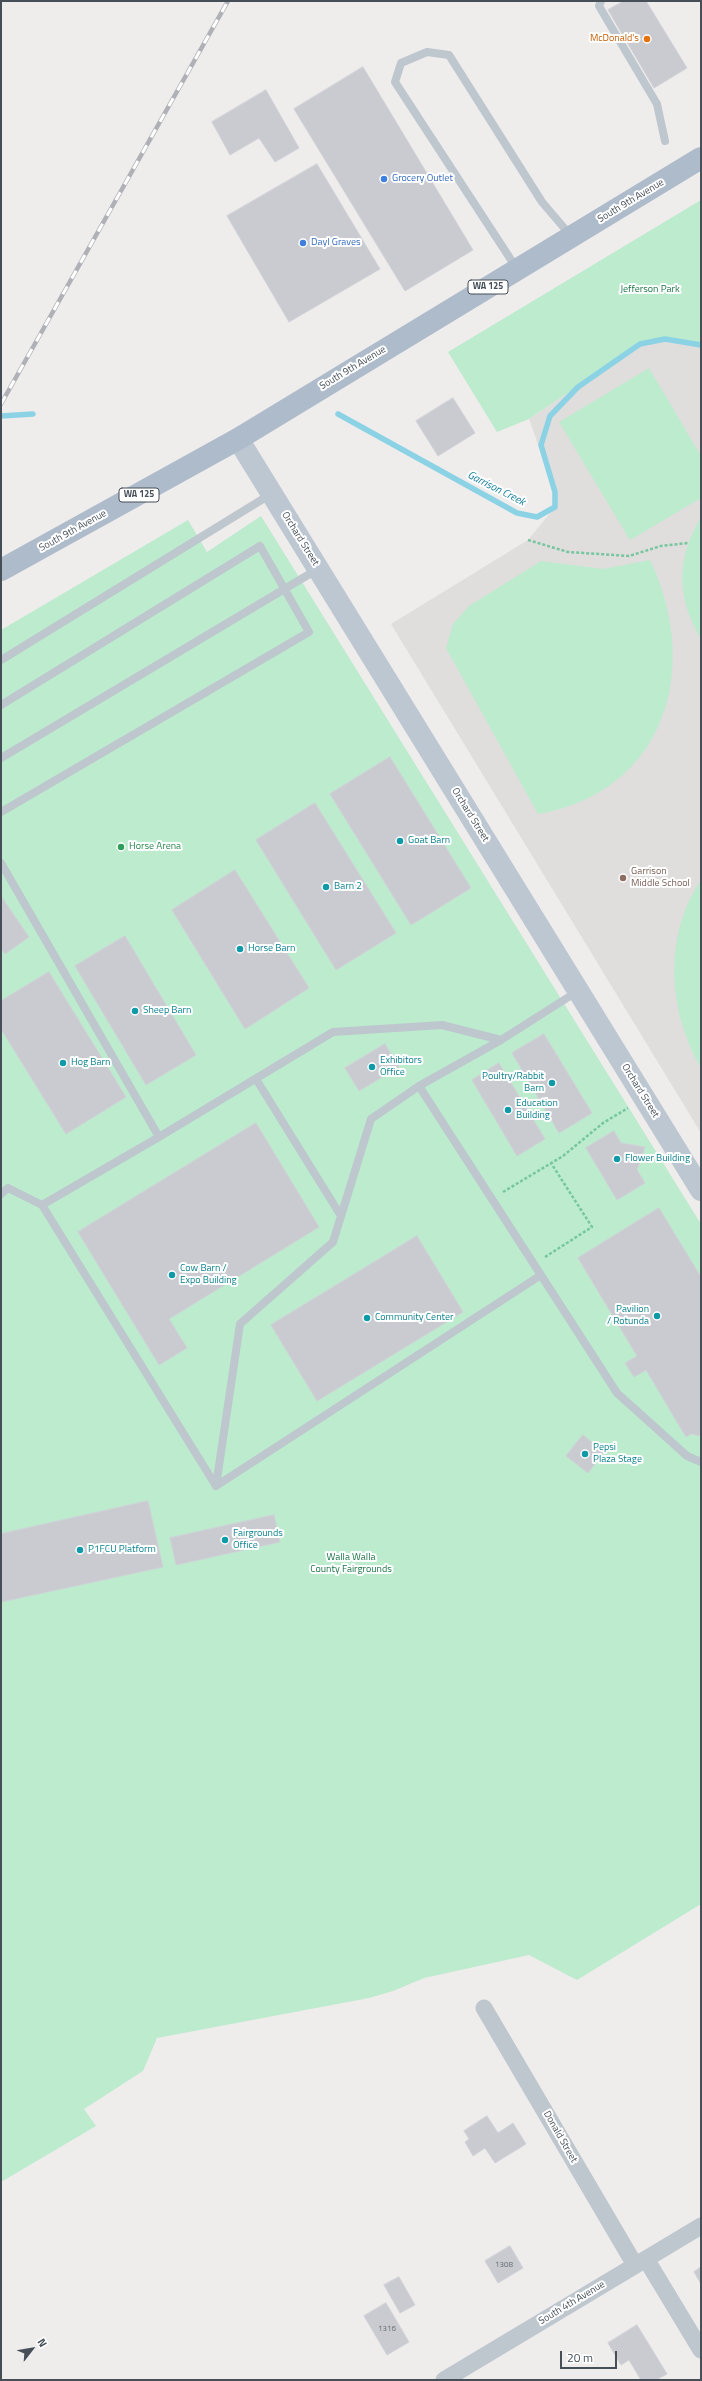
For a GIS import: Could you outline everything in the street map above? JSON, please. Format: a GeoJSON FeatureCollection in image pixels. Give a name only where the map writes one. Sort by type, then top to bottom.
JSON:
{"type":"FeatureCollection","features":[{"type":"Feature","properties":{"kind":"main road","name":"South 9th Avenue"},"geometry":{"type":"LineString","coordinates":[[1,570],[238,439],[701,158]]}},
{"type":"Feature","properties":{"kind":"street","name":"Orchard Street"},"geometry":{"type":"LineString","coordinates":[[238,439],[701,1190]]}},
{"type":"Feature","properties":{"kind":"street","name":"Donald Street"},"geometry":{"type":"LineString","coordinates":[[484,2008],[641,2262],[701,2350]]}},
{"type":"Feature","properties":{"kind":"street","name":"South 4th Avenue"},"geometry":{"type":"LineString","coordinates":[[444,2380],[701,2226]]}},
{"type":"Feature","properties":{"kind":"lane"},"geometry":{"type":"LineString","coordinates":[[599,3],[656,104],[665,141]]}},
{"type":"Feature","properties":{"kind":"lane"},"geometry":{"type":"LineString","coordinates":[[517,269],[395,82],[401,63],[427,52],[449,55],[542,202],[572,236]]}},
{"type":"Feature","properties":{"kind":"lane"},"geometry":{"type":"LineString","coordinates":[[1,660],[272,494]]}},
{"type":"Feature","properties":{"kind":"lane"},"geometry":{"type":"LineString","coordinates":[[1,705],[260,546],[309,632],[1,812]]}},
{"type":"Feature","properties":{"kind":"lane"},"geometry":{"type":"LineString","coordinates":[[1,758],[318,569]]}},
{"type":"Feature","properties":{"kind":"lane"},"geometry":{"type":"LineString","coordinates":[[1,863],[159,1137]]}},
{"type":"Feature","properties":{"kind":"lane"},"geometry":{"type":"LineString","coordinates":[[216,1486],[240,1324],[333,1242],[371,1119],[420,1086],[500,1040],[578,991]]}},
{"type":"Feature","properties":{"kind":"lane"},"geometry":{"type":"LineString","coordinates":[[42,1205],[159,1137],[333,1032],[442,1025],[500,1040]]}},
{"type":"Feature","properties":{"kind":"lane"},"geometry":{"type":"LineString","coordinates":[[256,1079],[341,1216]]}},
{"type":"Feature","properties":{"kind":"lane"},"geometry":{"type":"LineString","coordinates":[[420,1086],[617,1393],[687,1456],[701,1462]]}},
{"type":"Feature","properties":{"kind":"lane"},"geometry":{"type":"LineString","coordinates":[[1,1194],[8,1188],[42,1205],[216,1486]]}},
{"type":"Feature","properties":{"kind":"lane"},"geometry":{"type":"LineString","coordinates":[[216,1486],[541,1275]]}},
{"type":"Feature","properties":{"kind":"path"},"geometry":{"type":"LineString","coordinates":[[528,540],[568,552],[629,556],[661,546],[688,543]]}},
{"type":"Feature","properties":{"kind":"path"},"geometry":{"type":"LineString","coordinates":[[492,1198],[551,1163],[603,1123],[644,1098]]}},
{"type":"Feature","properties":{"kind":"path"},"geometry":{"type":"LineString","coordinates":[[534,1264],[592,1227],[551,1163]]}},
{"type":"Feature","properties":{"kind":"shaded area","name":"Garrison Middle School"},"geometry":{"type":"Polygon","coordinates":[[[665,339],[701,345],[701,1133],[391,624],[528,540],[555,507],[555,492],[529,419],[640,344],[665,339]]]}},
{"type":"Feature","properties":{"kind":"green space","name":"Jefferson Park"},"geometry":{"type":"Polygon","coordinates":[[[701,200],[701,345],[665,339],[640,344],[529,419],[497,432],[448,352],[701,200]]]}},
{"type":"Feature","properties":{"kind":"green space"},"geometry":{"type":"Polygon","coordinates":[[[649,368],[701,456],[701,498],[630,540],[559,422],[649,368]]]}},
{"type":"Feature","properties":{"kind":"green space","name":"Walla Walla County Fairgrounds"},"geometry":{"type":"Polygon","coordinates":[[[261,516],[701,1224],[701,1904],[577,1980],[529,1955],[424,1978],[393,1991],[369,1998],[157,2038],[143,2071],[84,2109],[96,2126],[1,2182],[1,630],[188,520],[207,552],[261,516]]]}},
{"type":"Feature","properties":{"kind":"green space"},"geometry":{"type":"Polygon","coordinates":[[[701,517],[701,639],[687,608],[683,593],[682,578],[683,563],[687,548],[701,517]]]}},
{"type":"Feature","properties":{"kind":"green space"},"geometry":{"type":"Polygon","coordinates":[[[650,560],[665,601],[672,643],[671,682],[661,720],[643,753],[616,780],[581,801],[538,814],[446,648],[453,624],[469,606],[541,561],[603,569],[650,560]]]}},
{"type":"Feature","properties":{"kind":"green space"},"geometry":{"type":"Polygon","coordinates":[[[701,880],[701,1068],[690,1046],[682,1022],[676,998],[674,974],[680,925],[689,902],[701,880]]]}},
{"type":"Feature","properties":{"kind":"building","name":"McDonald's"},"geometry":{"type":"Polygon","coordinates":[[[624,1],[646,1],[687,68],[654,88],[608,10],[624,1]]]}},
{"type":"Feature","properties":{"kind":"building","name":"Grocery Outlet"},"geometry":{"type":"Polygon","coordinates":[[[363,67],[473,250],[405,291],[294,109],[363,67]]]}},
{"type":"Feature","properties":{"kind":"building"},"geometry":{"type":"Polygon","coordinates":[[[266,90],[299,148],[275,162],[259,138],[230,155],[212,122],[266,90]]]}},
{"type":"Feature","properties":{"kind":"building","name":"Dayl Graves"},"geometry":{"type":"Polygon","coordinates":[[[317,164],[380,269],[289,322],[227,216],[317,164]]]}},
{"type":"Feature","properties":{"kind":"building"},"geometry":{"type":"Polygon","coordinates":[[[453,398],[475,433],[438,456],[416,421],[453,398]]]}},
{"type":"Feature","properties":{"kind":"building","name":"Goat Barn"},"geometry":{"type":"Polygon","coordinates":[[[390,757],[471,888],[411,925],[330,794],[390,757]]]}},
{"type":"Feature","properties":{"kind":"building","name":"Barn 2"},"geometry":{"type":"Polygon","coordinates":[[[315,803],[396,933],[336,970],[256,840],[315,803]]]}},
{"type":"Feature","properties":{"kind":"building","name":"Horse Barn"},"geometry":{"type":"Polygon","coordinates":[[[235,870],[309,988],[245,1029],[172,910],[235,870]]]}},
{"type":"Feature","properties":{"kind":"building"},"geometry":{"type":"Polygon","coordinates":[[[1,896],[29,937],[5,954],[1,948],[1,896]]]}},
{"type":"Feature","properties":{"kind":"building","name":"Sheep Barn"},"geometry":{"type":"Polygon","coordinates":[[[125,936],[196,1055],[146,1085],[75,966],[125,936]]]}},
{"type":"Feature","properties":{"kind":"building","name":"Hog Barn"},"geometry":{"type":"Polygon","coordinates":[[[49,972],[126,1097],[66,1134],[1,1029],[1,1001],[49,972]]]}},
{"type":"Feature","properties":{"kind":"building","name":"Poultry/Rabbit Barn"},"geometry":{"type":"Polygon","coordinates":[[[544,1034],[592,1113],[559,1133],[512,1053],[544,1034]]]}},
{"type":"Feature","properties":{"kind":"building","name":"Exhibitors Office"},"geometry":{"type":"Polygon","coordinates":[[[385,1044],[399,1067],[359,1091],[345,1068],[385,1044]]]}},
{"type":"Feature","properties":{"kind":"building","name":"Education Building"},"geometry":{"type":"Polygon","coordinates":[[[499,1063],[545,1139],[517,1156],[472,1080],[499,1063]]]}},
{"type":"Feature","properties":{"kind":"building","name":"Cow Barn / Expo Building"},"geometry":{"type":"Polygon","coordinates":[[[256,1123],[319,1227],[169,1319],[187,1348],[159,1365],[78,1232],[256,1123]]]}},
{"type":"Feature","properties":{"kind":"building","name":"Flower Building"},"geometry":{"type":"Polygon","coordinates":[[[614,1131],[621,1143],[645,1147],[637,1170],[645,1183],[617,1200],[586,1148],[614,1131]]]}},
{"type":"Feature","properties":{"kind":"building","name":"Pavilion / Rotunda"},"geometry":{"type":"Polygon","coordinates":[[[659,1208],[701,1277],[701,1436],[691,1434],[686,1437],[646,1370],[634,1377],[625,1363],[637,1356],[578,1258],[659,1208]]]}},
{"type":"Feature","properties":{"kind":"building","name":"Community Center"},"geometry":{"type":"Polygon","coordinates":[[[417,1236],[463,1312],[317,1401],[271,1325],[417,1236]]]}},
{"type":"Feature","properties":{"kind":"building","name":"Pepsi Plaza Stage"},"geometry":{"type":"Polygon","coordinates":[[[583,1435],[604,1452],[588,1473],[566,1456],[583,1435]]]}},
{"type":"Feature","properties":{"kind":"building","name":"P1FCU Platform"},"geometry":{"type":"Polygon","coordinates":[[[148,1501],[163,1567],[1,1602],[1,1534],[148,1501]]]}},
{"type":"Feature","properties":{"kind":"building","name":"Fairgrounds Office"},"geometry":{"type":"Polygon","coordinates":[[[274,1515],[280,1542],[176,1565],[170,1538],[274,1515]]]}},
{"type":"Feature","properties":{"kind":"building"},"geometry":{"type":"Polygon","coordinates":[[[487,2116],[498,2133],[513,2123],[526,2144],[495,2163],[485,2148],[473,2156],[465,2142],[469,2139],[464,2131],[487,2116]]]}},
{"type":"Feature","properties":{"kind":"building"},"geometry":{"type":"Polygon","coordinates":[[[510,2246],[523,2268],[498,2283],[485,2261],[510,2246]]]}},
{"type":"Feature","properties":{"kind":"building"},"geometry":{"type":"Polygon","coordinates":[[[701,2267],[701,2284],[694,2272],[701,2267]]]}},
{"type":"Feature","properties":{"kind":"building"},"geometry":{"type":"Polygon","coordinates":[[[399,2277],[415,2305],[400,2313],[384,2285],[399,2277]]]}},
{"type":"Feature","properties":{"kind":"building"},"geometry":{"type":"Polygon","coordinates":[[[386,2303],[409,2342],[387,2355],[364,2316],[386,2303]]]}},
{"type":"Feature","properties":{"kind":"building"},"geometry":{"type":"Polygon","coordinates":[[[637,2325],[667,2374],[656,2380],[641,2380],[629,2360],[621,2365],[608,2343],[637,2325]]]}},
{"type":"Feature","properties":{"kind":"waterway","name":"Garrison Creek"},"geometry":{"type":"LineString","coordinates":[[338,414],[517,513],[537,517],[555,507],[555,492],[541,445],[550,416],[578,387],[640,344],[665,339],[701,345]]}},
{"type":"Feature","properties":{"kind":"waterway","name":"Garrison Creek"},"geometry":{"type":"LineString","coordinates":[[1,416],[33,414]]}},
{"type":"Feature","properties":{"kind":"railway"},"geometry":{"type":"LineString","coordinates":[[1,404],[228,1]]}},
{"type":"Feature","properties":{"kind":"place","name":"McDonald's"},"geometry":{"type":"Point","coordinates":[647,39]}},
{"type":"Feature","properties":{"kind":"place","name":"Grocery Outlet"},"geometry":{"type":"Point","coordinates":[384,179]}},
{"type":"Feature","properties":{"kind":"place","name":"Dayl Graves"},"geometry":{"type":"Point","coordinates":[303,243]}},
{"type":"Feature","properties":{"kind":"place","name":"Goat Barn"},"geometry":{"type":"Point","coordinates":[400,841]}},
{"type":"Feature","properties":{"kind":"place","name":"Horse Arena"},"geometry":{"type":"Point","coordinates":[121,847]}},
{"type":"Feature","properties":{"kind":"place","name":"Garrison Middle School"},"geometry":{"type":"Point","coordinates":[623,878]}},
{"type":"Feature","properties":{"kind":"place","name":"Barn 2"},"geometry":{"type":"Point","coordinates":[326,887]}},
{"type":"Feature","properties":{"kind":"place","name":"Horse Barn"},"geometry":{"type":"Point","coordinates":[240,949]}},
{"type":"Feature","properties":{"kind":"place","name":"Sheep Barn"},"geometry":{"type":"Point","coordinates":[135,1011]}},
{"type":"Feature","properties":{"kind":"place","name":"Hog Barn"},"geometry":{"type":"Point","coordinates":[63,1063]}},
{"type":"Feature","properties":{"kind":"place","name":"Exhibitors Office"},"geometry":{"type":"Point","coordinates":[372,1067]}},
{"type":"Feature","properties":{"kind":"place","name":"Poultry/Rabbit Barn"},"geometry":{"type":"Point","coordinates":[552,1083]}},
{"type":"Feature","properties":{"kind":"place","name":"Education Building"},"geometry":{"type":"Point","coordinates":[508,1110]}},
{"type":"Feature","properties":{"kind":"place","name":"Flower Building"},"geometry":{"type":"Point","coordinates":[617,1159]}},
{"type":"Feature","properties":{"kind":"place","name":"Cow Barn / Expo Building"},"geometry":{"type":"Point","coordinates":[172,1275]}},
{"type":"Feature","properties":{"kind":"place","name":"Pavilion / Rotunda"},"geometry":{"type":"Point","coordinates":[657,1316]}},
{"type":"Feature","properties":{"kind":"place","name":"Community Center"},"geometry":{"type":"Point","coordinates":[367,1318]}},
{"type":"Feature","properties":{"kind":"place","name":"Pepsi Plaza Stage"},"geometry":{"type":"Point","coordinates":[585,1454]}},
{"type":"Feature","properties":{"kind":"place","name":"Fairgrounds Office"},"geometry":{"type":"Point","coordinates":[225,1540]}},
{"type":"Feature","properties":{"kind":"place","name":"P1FCU Platform"},"geometry":{"type":"Point","coordinates":[80,1550]}}]}
